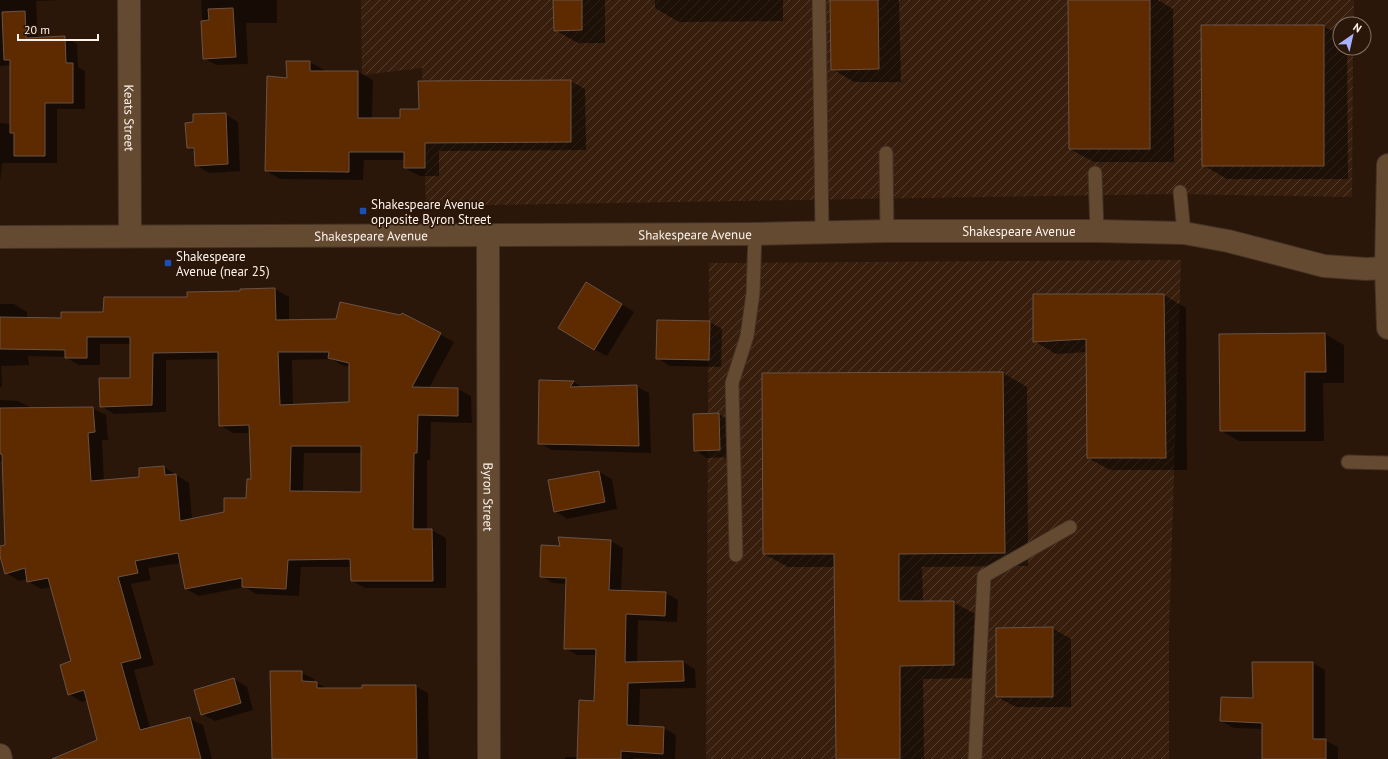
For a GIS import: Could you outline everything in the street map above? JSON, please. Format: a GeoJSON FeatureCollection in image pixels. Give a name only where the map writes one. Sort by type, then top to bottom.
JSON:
{"type":"FeatureCollection","features":[{"type":"Feature","properties":{"kind":"street","name":"Keats Street"},"geometry":{"type":"LineString","coordinates":[[129,0],[130,236]]}},
{"type":"Feature","properties":{"kind":"street"},"geometry":{"type":"LineString","coordinates":[[1388,165],[1386,268],[1388,328]]}},
{"type":"Feature","properties":{"kind":"street","name":"Shakespeare Avenue"},"geometry":{"type":"LineString","coordinates":[[0,237],[1097,231],[1184,233],[1228,241],[1324,266],[1366,269],[1386,268]]}},
{"type":"Feature","properties":{"kind":"street","name":"Byron Street"},"geometry":{"type":"LineString","coordinates":[[488,235],[489,759]]}},
{"type":"Feature","properties":{"kind":"street"},"geometry":{"type":"LineString","coordinates":[[0,755],[1,759]]}},
{"type":"Feature","properties":{"kind":"lane"},"geometry":{"type":"LineString","coordinates":[[819,0],[822,233]]}},
{"type":"Feature","properties":{"kind":"lane"},"geometry":{"type":"LineString","coordinates":[[886,153],[887,231]]}},
{"type":"Feature","properties":{"kind":"lane"},"geometry":{"type":"LineString","coordinates":[[1095,173],[1097,231]]}},
{"type":"Feature","properties":{"kind":"lane"},"geometry":{"type":"LineString","coordinates":[[1180,192],[1184,233]]}},
{"type":"Feature","properties":{"kind":"lane"},"geometry":{"type":"LineString","coordinates":[[736,555],[732,383],[747,336],[753,293],[755,234]]}},
{"type":"Feature","properties":{"kind":"lane"},"geometry":{"type":"LineString","coordinates":[[1348,462],[1388,464]]}},
{"type":"Feature","properties":{"kind":"lane"},"geometry":{"type":"LineString","coordinates":[[975,759],[984,576],[1070,527]]}},
{"type":"Feature","properties":{"kind":"shaded area"},"geometry":{"type":"Polygon","coordinates":[[[361,0],[1354,0],[1354,16],[1332,16],[1332,56],[1353,56],[1352,197],[1176,194],[426,206],[422,68],[362,75],[361,0]]]}},
{"type":"Feature","properties":{"kind":"shaded area"},"geometry":{"type":"Polygon","coordinates":[[[1181,260],[1169,628],[1169,759],[706,759],[709,263],[1181,260]]]}},
{"type":"Feature","properties":{"kind":"building"},"geometry":{"type":"Polygon","coordinates":[[[553,0],[582,0],[582,30],[554,31],[553,0]]]}},
{"type":"Feature","properties":{"kind":"building"},"geometry":{"type":"Polygon","coordinates":[[[830,0],[878,0],[879,69],[831,70],[830,0]]]}},
{"type":"Feature","properties":{"kind":"building"},"geometry":{"type":"Polygon","coordinates":[[[1068,0],[1150,0],[1150,149],[1069,149],[1068,0]]]}},
{"type":"Feature","properties":{"kind":"building"},"geometry":{"type":"Polygon","coordinates":[[[233,8],[236,57],[203,59],[201,21],[209,20],[208,9],[233,8]]]}},
{"type":"Feature","properties":{"kind":"building"},"geometry":{"type":"Polygon","coordinates":[[[25,11],[26,38],[65,36],[66,63],[73,63],[73,103],[45,103],[45,156],[14,156],[14,133],[10,133],[10,60],[4,60],[2,12],[25,11]]]}},
{"type":"Feature","properties":{"kind":"building"},"geometry":{"type":"Polygon","coordinates":[[[1201,25],[1324,25],[1324,166],[1202,166],[1201,25]]]}},
{"type":"Feature","properties":{"kind":"building"},"geometry":{"type":"Polygon","coordinates":[[[286,61],[310,61],[310,71],[358,71],[358,118],[400,118],[400,109],[419,109],[418,81],[571,80],[571,142],[425,143],[425,168],[404,168],[404,152],[349,152],[349,172],[265,171],[267,76],[287,78],[286,61]]]}},
{"type":"Feature","properties":{"kind":"building"},"geometry":{"type":"Polygon","coordinates":[[[226,113],[228,164],[195,166],[194,148],[187,148],[185,123],[193,122],[193,114],[226,113]]]}},
{"type":"Feature","properties":{"kind":"building"},"geometry":{"type":"Polygon","coordinates":[[[586,282],[622,304],[594,350],[558,328],[586,282]]]}},
{"type":"Feature","properties":{"kind":"building"},"geometry":{"type":"Polygon","coordinates":[[[275,288],[276,320],[336,319],[340,302],[400,315],[402,313],[441,333],[412,387],[458,388],[458,416],[418,415],[417,453],[414,453],[413,529],[432,529],[433,581],[351,581],[350,559],[288,560],[286,589],[242,587],[242,578],[185,589],[178,553],[135,561],[138,573],[118,577],[141,658],[121,663],[140,730],[190,717],[201,759],[52,759],[97,740],[84,690],[68,695],[60,665],[71,661],[48,578],[27,582],[25,568],[5,574],[0,556],[0,546],[5,545],[2,454],[0,454],[0,408],[93,407],[95,432],[88,433],[91,481],[139,477],[139,468],[164,466],[165,475],[176,474],[180,521],[224,512],[224,498],[246,498],[247,479],[251,479],[249,425],[219,426],[218,352],[153,353],[152,405],[100,407],[99,378],[130,378],[130,337],[87,337],[87,358],[65,358],[65,350],[0,349],[0,317],[61,318],[61,312],[103,312],[104,297],[187,297],[187,292],[240,291],[240,289],[275,288]],[[278,352],[280,405],[349,402],[349,363],[328,358],[329,352],[278,352]],[[291,446],[290,491],[361,492],[361,446],[291,446]]]}},
{"type":"Feature","properties":{"kind":"building"},"geometry":{"type":"Polygon","coordinates":[[[1033,294],[1164,294],[1166,458],[1087,458],[1086,339],[1033,342],[1033,294]]]}},
{"type":"Feature","properties":{"kind":"building"},"geometry":{"type":"Polygon","coordinates":[[[657,320],[710,321],[709,360],[656,359],[657,320]]]}},
{"type":"Feature","properties":{"kind":"building"},"geometry":{"type":"Polygon","coordinates":[[[1325,333],[1326,372],[1305,372],[1305,431],[1220,431],[1219,334],[1325,333]]]}},
{"type":"Feature","properties":{"kind":"building"},"geometry":{"type":"Polygon","coordinates":[[[1003,372],[1005,553],[899,554],[899,601],[954,601],[954,665],[900,666],[900,759],[836,759],[834,554],[763,554],[762,373],[1003,372]]]}},
{"type":"Feature","properties":{"kind":"building"},"geometry":{"type":"Polygon","coordinates":[[[539,380],[574,381],[570,387],[637,385],[639,446],[538,444],[539,380]]]}},
{"type":"Feature","properties":{"kind":"building"},"geometry":{"type":"Polygon","coordinates":[[[719,413],[720,450],[694,451],[693,414],[719,413]]]}},
{"type":"Feature","properties":{"kind":"building"},"geometry":{"type":"Polygon","coordinates":[[[599,471],[605,502],[554,512],[548,480],[599,471]]]}},
{"type":"Feature","properties":{"kind":"building"},"geometry":{"type":"Polygon","coordinates":[[[558,537],[611,540],[609,590],[666,592],[665,616],[626,614],[625,662],[683,661],[684,681],[628,683],[627,725],[664,727],[663,754],[621,751],[621,759],[577,759],[579,700],[594,701],[596,649],[564,649],[566,578],[540,577],[541,545],[560,546],[558,537]]]}},
{"type":"Feature","properties":{"kind":"building"},"geometry":{"type":"Polygon","coordinates":[[[1053,627],[1053,697],[996,697],[996,628],[1053,627]]]}},
{"type":"Feature","properties":{"kind":"building"},"geometry":{"type":"Polygon","coordinates":[[[1252,662],[1313,662],[1313,739],[1326,739],[1326,759],[1262,759],[1262,723],[1220,721],[1221,697],[1253,698],[1252,662]]]}},
{"type":"Feature","properties":{"kind":"building"},"geometry":{"type":"Polygon","coordinates":[[[270,671],[302,671],[302,681],[317,682],[317,688],[362,688],[362,685],[416,685],[417,759],[272,759],[270,671]]]}},
{"type":"Feature","properties":{"kind":"building"},"geometry":{"type":"Polygon","coordinates":[[[234,678],[241,703],[201,715],[194,690],[234,678]]]}},
{"type":"Feature","properties":{"kind":"place","name":"Shakespeare Avenue opposite Byron Street"},"geometry":{"type":"Point","coordinates":[363,211]}},
{"type":"Feature","properties":{"kind":"place","name":"Shakespeare Avenue (near 25)"},"geometry":{"type":"Point","coordinates":[168,263]}}]}
